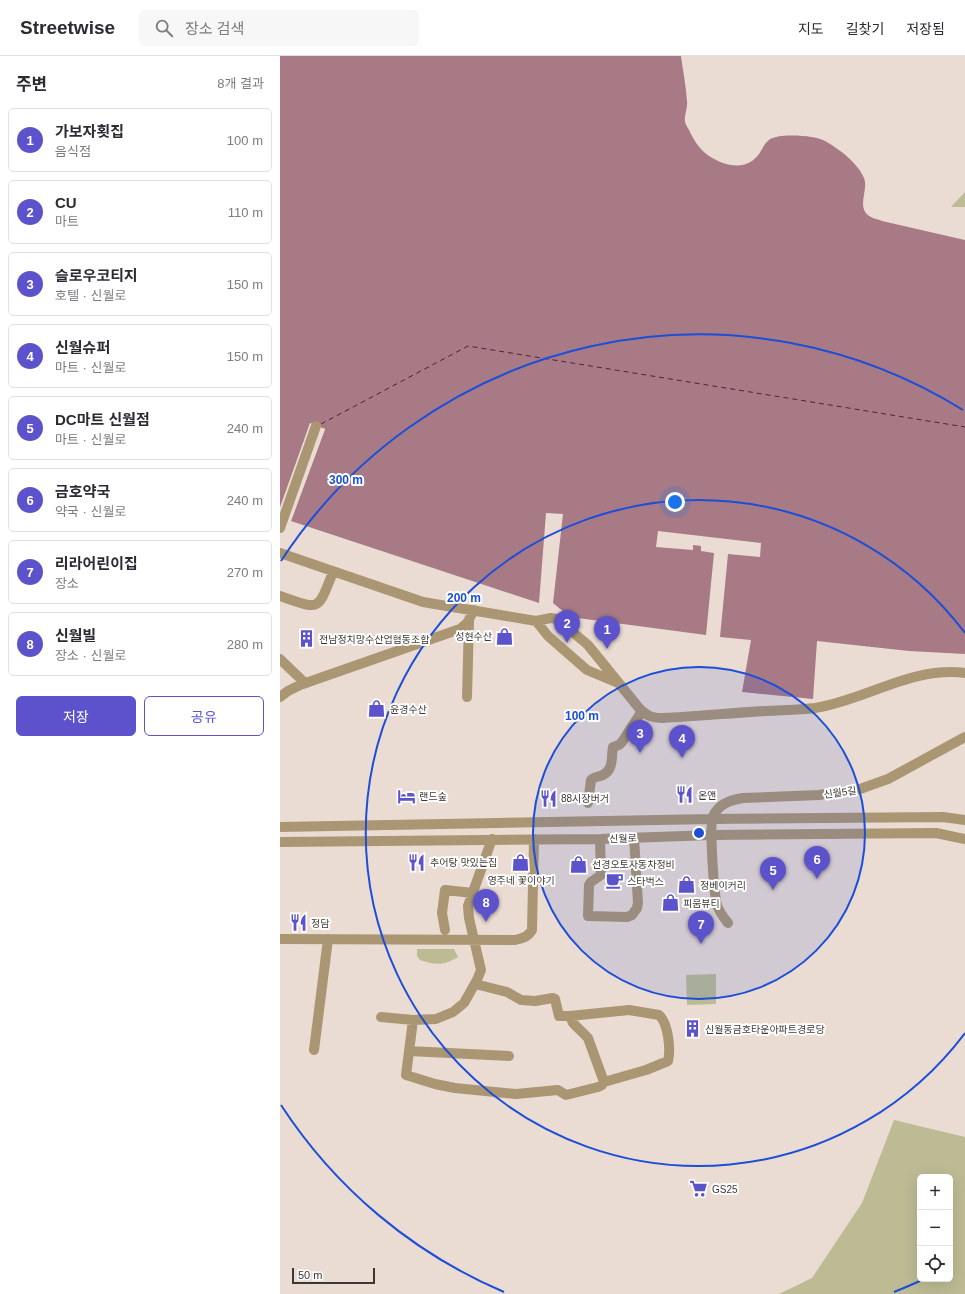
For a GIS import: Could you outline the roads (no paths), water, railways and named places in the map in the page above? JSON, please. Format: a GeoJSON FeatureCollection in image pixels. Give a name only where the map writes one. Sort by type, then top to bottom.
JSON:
{"type":"FeatureCollection","features":[{"type":"Feature","properties":{"kind":"street"},"geometry":{"type":"LineString","coordinates":[[280,528],[316,426]]}},
{"type":"Feature","properties":{"kind":"street"},"geometry":{"type":"LineString","coordinates":[[280,553],[423,602],[536,621],[551,618],[557,619],[588,645],[642,711],[652,718],[815,708],[852,699],[925,674],[953,672],[965,673]]}},
{"type":"Feature","properties":{"kind":"street"},"geometry":{"type":"LineString","coordinates":[[280,596],[309,606],[319,604],[333,572]]}},
{"type":"Feature","properties":{"kind":"street"},"geometry":{"type":"LineString","coordinates":[[280,697],[288,691],[305,684],[454,632],[469,621],[474,610]]}},
{"type":"Feature","properties":{"kind":"street"},"geometry":{"type":"LineString","coordinates":[[467,697],[469,621]]}},
{"type":"Feature","properties":{"kind":"street"},"geometry":{"type":"LineString","coordinates":[[536,621],[548,636],[587,670],[618,683]]}},
{"type":"Feature","properties":{"kind":"street"},"geometry":{"type":"LineString","coordinates":[[280,659],[305,684]]}},
{"type":"Feature","properties":{"kind":"street"},"geometry":{"type":"LineString","coordinates":[[588,803],[590,780],[603,774],[609,769],[611,765],[613,747],[622,742],[642,711]]}},
{"type":"Feature","properties":{"kind":"street","name":"신월5길"},"geometry":{"type":"LineString","coordinates":[[712,819],[720,807],[733,800],[819,795],[860,789],[888,778],[965,737]]}},
{"type":"Feature","properties":{"kind":"street","name":"신월로"},"geometry":{"type":"LineString","coordinates":[[280,827],[712,819],[943,817],[965,820]]}},
{"type":"Feature","properties":{"kind":"street"},"geometry":{"type":"LineString","coordinates":[[712,819],[714,879],[717,906],[728,923]]}},
{"type":"Feature","properties":{"kind":"street","name":"신월로"},"geometry":{"type":"LineString","coordinates":[[280,842],[936,833],[965,839]]}},
{"type":"Feature","properties":{"kind":"street"},"geometry":{"type":"LineString","coordinates":[[600,838],[601,875],[590,882],[589,885],[588,916],[627,917],[632,915],[637,908],[638,903],[634,837]]}},
{"type":"Feature","properties":{"kind":"street"},"geometry":{"type":"LineString","coordinates":[[381,1017],[413,1020],[436,1019],[453,1012],[464,1003],[481,970],[473,940],[468,910],[492,839]]}},
{"type":"Feature","properties":{"kind":"street"},"geometry":{"type":"LineString","coordinates":[[280,939],[515,940],[525,937],[532,930],[534,839]]}},
{"type":"Feature","properties":{"kind":"street"},"geometry":{"type":"LineString","coordinates":[[446,930],[442,913],[445,890],[473,893]]}},
{"type":"Feature","properties":{"kind":"street"},"geometry":{"type":"LineString","coordinates":[[314,1050],[328,940]]}},
{"type":"Feature","properties":{"kind":"street"},"geometry":{"type":"LineString","coordinates":[[413,1020],[406,1076],[455,1088],[516,1094],[558,1090],[566,1095],[598,1087],[604,1082],[646,1070],[668,1060],[668,1037],[663,1020],[659,1015],[628,1010],[559,1016],[556,1000],[554,998],[535,1001],[522,1000],[507,992],[475,984]]}},
{"type":"Feature","properties":{"kind":"street"},"geometry":{"type":"LineString","coordinates":[[570,1016],[573,1023],[588,1038],[604,1082]]}},
{"type":"Feature","properties":{"kind":"street"},"geometry":{"type":"LineString","coordinates":[[409,1051],[509,1056]]}},
{"type":"Feature","properties":{"kind":"place","name":"성현수산"},"geometry":{"type":"Point","coordinates":[505,636]}},
{"type":"Feature","properties":{"kind":"place","name":"전남정치망수산업협동조합"},"geometry":{"type":"Point","coordinates":[306,639]}},
{"type":"Feature","properties":{"kind":"place","name":"CU"},"geometry":{"type":"Point","coordinates":[567,643]}},
{"type":"Feature","properties":{"kind":"place","name":"가보자횟집"},"geometry":{"type":"Point","coordinates":[607,649]}},
{"type":"Feature","properties":{"kind":"place","name":"윤경수산"},"geometry":{"type":"Point","coordinates":[377,709]}},
{"type":"Feature","properties":{"kind":"place","name":"슬로우코티지"},"geometry":{"type":"Point","coordinates":[640,753]}},
{"type":"Feature","properties":{"kind":"place","name":"신월슈퍼"},"geometry":{"type":"Point","coordinates":[682,758]}},
{"type":"Feature","properties":{"kind":"place","name":"온앤"},"geometry":{"type":"Point","coordinates":[685,795]}},
{"type":"Feature","properties":{"kind":"place","name":"랜드숲"},"geometry":{"type":"Point","coordinates":[406,796]}},
{"type":"Feature","properties":{"kind":"place","name":"88시장버거"},"geometry":{"type":"Point","coordinates":[548,798]}},
{"type":"Feature","properties":{"kind":"place","name":"추어탕 맛있는집"},"geometry":{"type":"Point","coordinates":[417,862]}},
{"type":"Feature","properties":{"kind":"place","name":"영주네 꽃이야기"},"geometry":{"type":"Point","coordinates":[521,863]}},
{"type":"Feature","properties":{"kind":"place","name":"선경오토자동차정비"},"geometry":{"type":"Point","coordinates":[579,864]}},
{"type":"Feature","properties":{"kind":"place","name":"금호약국"},"geometry":{"type":"Point","coordinates":[817,879]}},
{"type":"Feature","properties":{"kind":"place","name":"스타벅스"},"geometry":{"type":"Point","coordinates":[614,881]}},
{"type":"Feature","properties":{"kind":"place","name":"정베이커리"},"geometry":{"type":"Point","coordinates":[687,885]}},
{"type":"Feature","properties":{"kind":"place","name":"DC마트 신월점"},"geometry":{"type":"Point","coordinates":[773,890]}},
{"type":"Feature","properties":{"kind":"place","name":"피움뷰티"},"geometry":{"type":"Point","coordinates":[670,903]}},
{"type":"Feature","properties":{"kind":"place","name":"신월빌"},"geometry":{"type":"Point","coordinates":[486,922]}},
{"type":"Feature","properties":{"kind":"place","name":"정담"},"geometry":{"type":"Point","coordinates":[298,923]}},
{"type":"Feature","properties":{"kind":"place","name":"리라어린이집"},"geometry":{"type":"Point","coordinates":[701,944]}},
{"type":"Feature","properties":{"kind":"place","name":"신월동금호타운아파트경로당"},"geometry":{"type":"Point","coordinates":[692,1029]}},
{"type":"Feature","properties":{"kind":"place","name":"GS25"},"geometry":{"type":"Point","coordinates":[699,1189]}}]}
